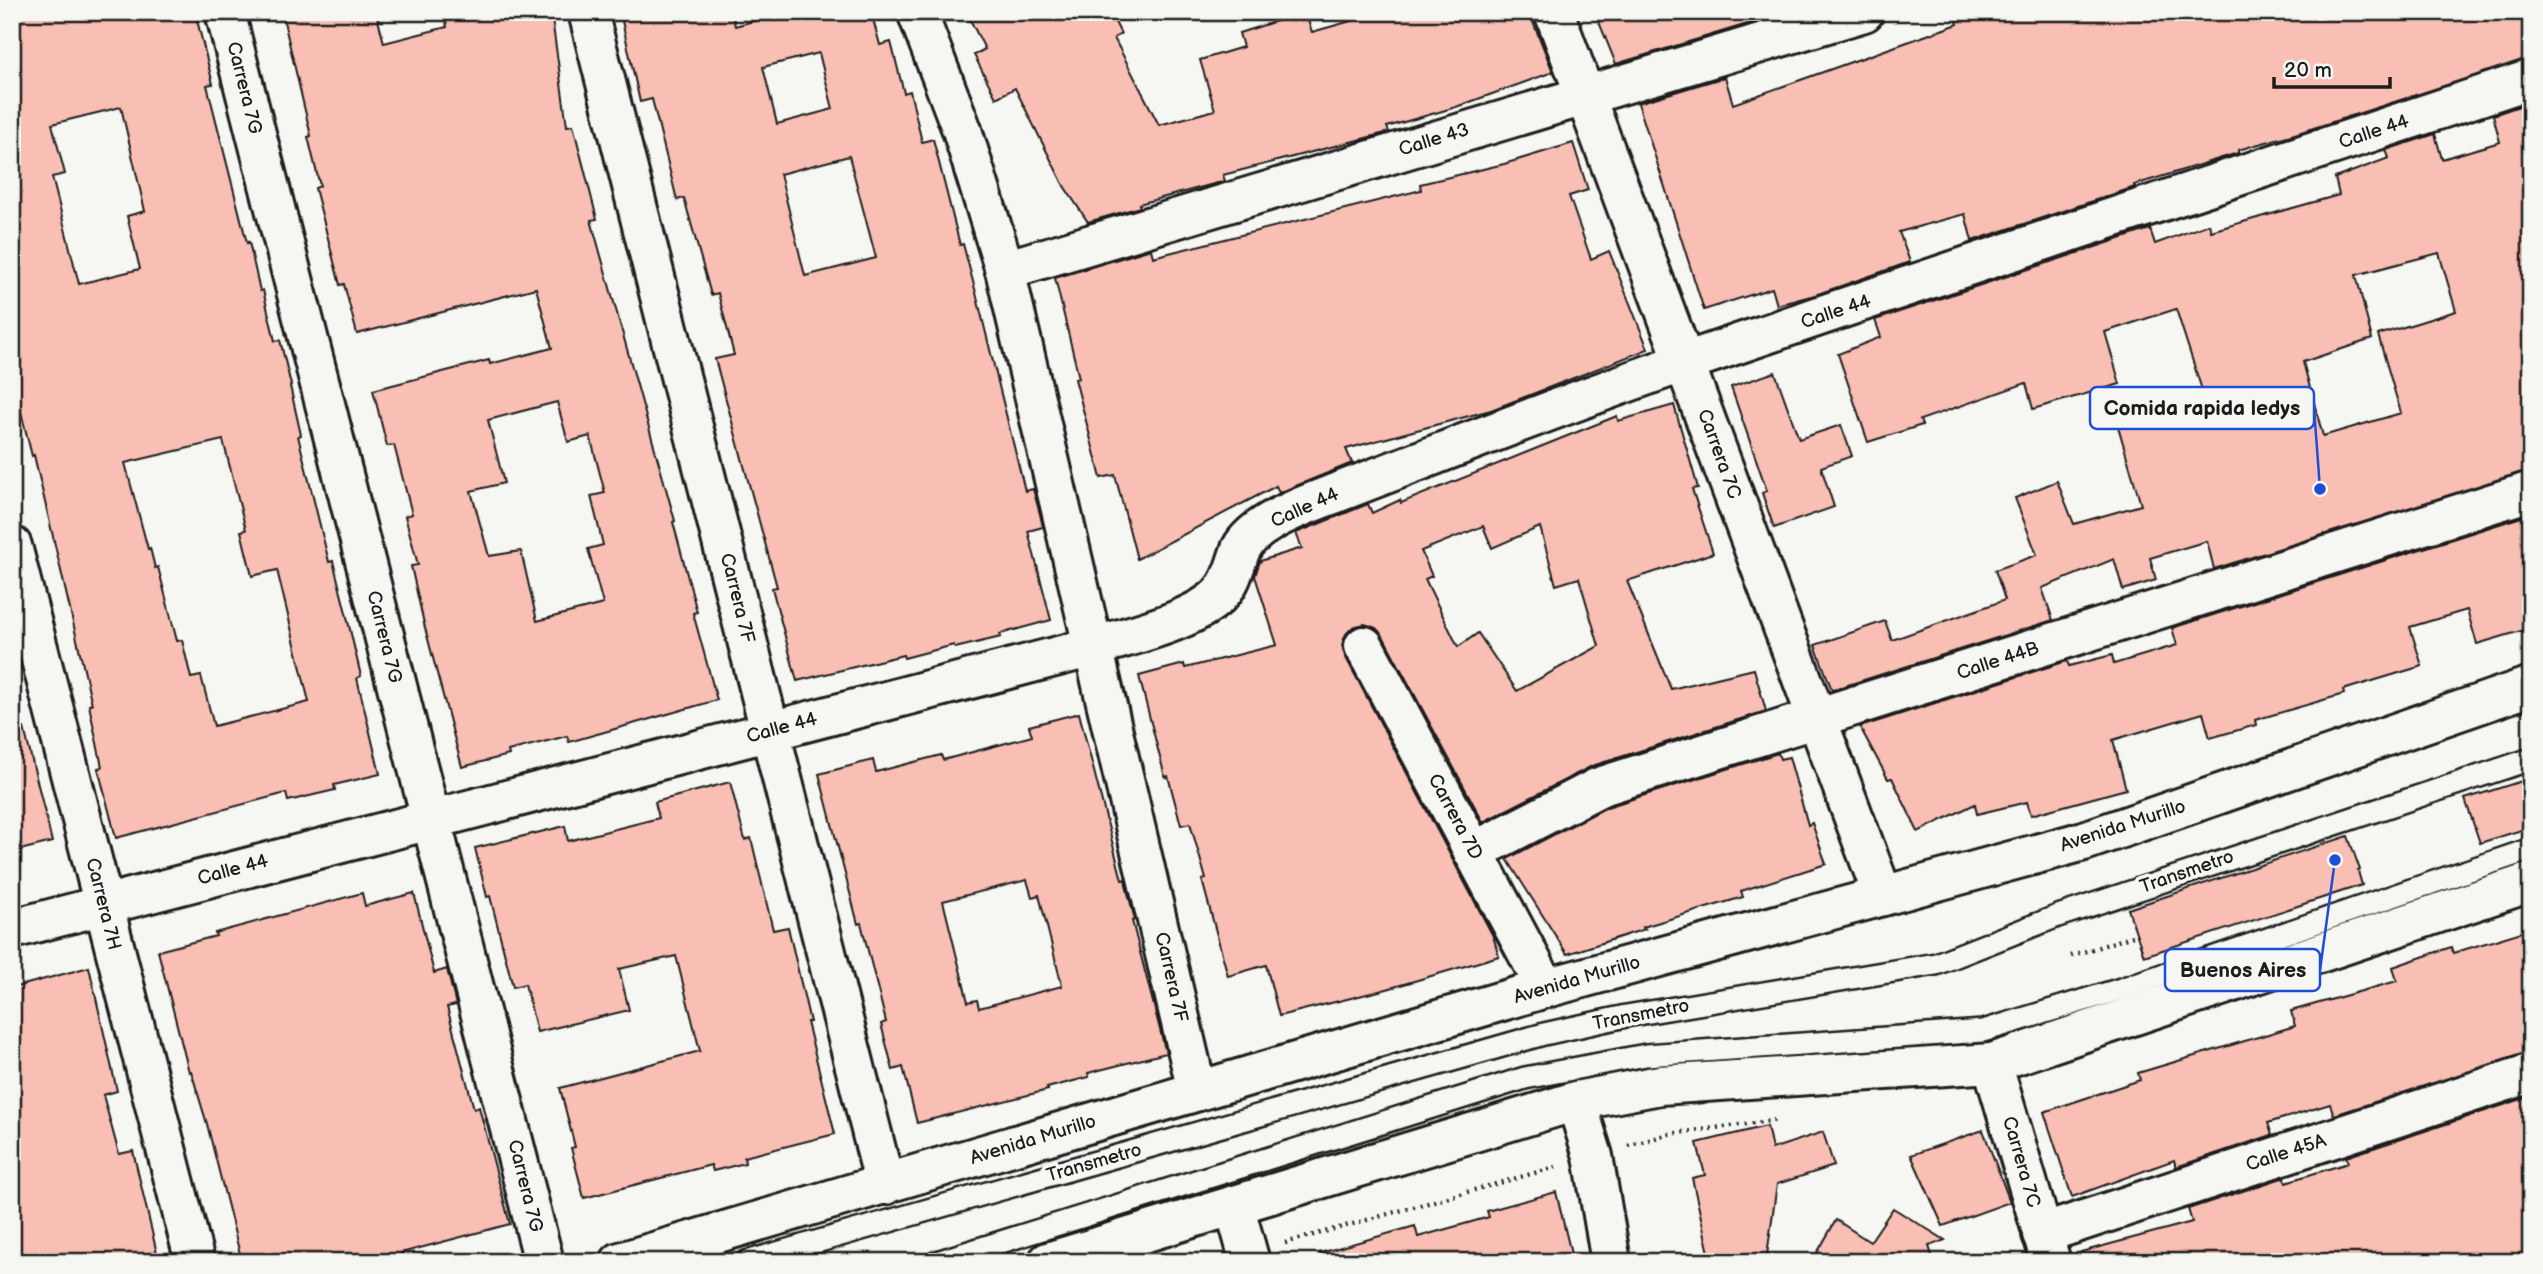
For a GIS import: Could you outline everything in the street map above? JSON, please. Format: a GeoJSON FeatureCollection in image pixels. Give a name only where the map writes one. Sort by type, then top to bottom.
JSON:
{"type":"FeatureCollection","features":[{"type":"Feature","properties":{"kind":"street","name":"Carrera 7G"},"geometry":{"type":"LineString","coordinates":[[225,12],[544,1262]]}},
{"type":"Feature","properties":{"kind":"street","name":"Carrera 7F"},"geometry":{"type":"LineString","coordinates":[[588,12],[885,1185]]}},
{"type":"Feature","properties":{"kind":"street","name":"Carrera 7F"},"geometry":{"type":"LineString","coordinates":[[917,12],[962,130],[1005,270],[1197,1091]]}},
{"type":"Feature","properties":{"kind":"street","name":"Carrera 7C"},"geometry":{"type":"LineString","coordinates":[[1554,12],[1883,896]]}},
{"type":"Feature","properties":{"kind":"street","name":"Calle 43"},"geometry":{"type":"LineString","coordinates":[[1005,270],[1864,12]]}},
{"type":"Feature","properties":{"kind":"street","name":"Calle 44"},"geometry":{"type":"LineString","coordinates":[[12,929],[1093,647],[1198,611],[1222,593],[1234,571],[1242,546],[1269,523],[1336,493],[1685,362],[2531,79]]}},
{"type":"Feature","properties":{"kind":"street","name":"Calle 44B"},"geometry":{"type":"LineString","coordinates":[[1473,852],[1599,786],[2531,491]]}},
{"type":"Feature","properties":{"kind":"street","name":"Carrera 7H"},"geometry":{"type":"LineString","coordinates":[[12,546],[195,1262]]}},
{"type":"Feature","properties":{"kind":"street","name":"Carrera 7D"},"geometry":{"type":"LineString","coordinates":[[1364,646],[1546,988]]}},
{"type":"Feature","properties":{"kind":"street","name":"Avenida Murillo"},"geometry":{"type":"LineString","coordinates":[[620,1262],[1546,988],[2084,841],[2531,686]]}},
{"type":"Feature","properties":{"kind":"street"},"geometry":{"type":"LineString","coordinates":[[1048,1262],[1576,1101],[1660,1085],[1992,1063],[2531,882]]}},
{"type":"Feature","properties":{"kind":"street","name":"Carrera 7C"},"geometry":{"type":"LineString","coordinates":[[1992,1063],[2047,1248]]}},
{"type":"Feature","properties":{"kind":"street","name":"Calle 45A"},"geometry":{"type":"LineString","coordinates":[[2047,1248],[2531,1073]]}},
{"type":"Feature","properties":{"kind":"street"},"geometry":{"type":"LineString","coordinates":[[1576,1101],[1593,1156],[1611,1262]]}},
{"type":"Feature","properties":{"kind":"street"},"geometry":{"type":"LineString","coordinates":[[1234,1205],[1250,1262]]}},
{"type":"Feature","properties":{"kind":"lane","name":"Transmetro"},"geometry":{"type":"LineString","coordinates":[[746,1262],[1544,1034],[1626,1016],[1936,964],[2058,916],[2531,759]]}},
{"type":"Feature","properties":{"kind":"lane","name":"Transmetro"},"geometry":{"type":"LineString","coordinates":[[937,1262],[1525,1077],[1646,1055],[1983,1031],[2122,989],[2531,849]]}},
{"type":"Feature","properties":{"kind":"path"},"geometry":{"type":"LineString","coordinates":[[2071,956],[2136,935]]}},
{"type":"Feature","properties":{"kind":"building"},"geometry":{"type":"Polygon","coordinates":[[[12,12],[195,12],[213,84],[207,85],[260,291],[263,290],[275,341],[280,340],[301,435],[298,436],[329,562],[333,561],[347,617],[361,676],[357,678],[380,774],[334,785],[335,790],[288,801],[286,793],[116,838],[98,768],[102,767],[89,705],[92,704],[34,455],[32,456],[20,408],[12,410],[12,12]],[[121,107],[52,124],[65,174],[52,177],[79,284],[140,269],[127,216],[145,211],[121,107]],[[223,440],[125,463],[148,549],[150,548],[155,568],[158,567],[177,641],[182,640],[191,678],[201,676],[214,726],[309,702],[277,570],[252,576],[241,531],[246,530],[223,440]]]}},
{"type":"Feature","properties":{"kind":"building"},"geometry":{"type":"Polygon","coordinates":[[[300,12],[376,12],[384,43],[447,27],[444,12],[551,12],[567,126],[573,125],[597,219],[591,220],[675,521],[673,522],[697,612],[693,613],[717,700],[569,742],[567,736],[508,751],[509,755],[462,767],[411,566],[418,565],[405,516],[412,514],[394,445],[387,446],[373,390],[489,360],[490,364],[552,348],[536,288],[357,334],[344,284],[340,285],[315,188],[320,186],[308,137],[311,136],[283,17],[300,12]],[[557,402],[488,420],[504,483],[471,491],[489,556],[521,551],[537,621],[603,604],[588,549],[603,545],[591,496],[605,493],[590,436],[568,442],[557,402]]]}},
{"type":"Feature","properties":{"kind":"building"},"geometry":{"type":"Polygon","coordinates":[[[620,12],[732,12],[735,26],[787,12],[871,12],[880,45],[891,42],[904,93],[910,91],[922,142],[933,139],[960,245],[963,244],[975,289],[1025,491],[1033,489],[1040,514],[1043,527],[1028,531],[1051,620],[1000,634],[1001,637],[955,648],[954,645],[904,658],[903,655],[797,681],[772,588],[777,587],[715,359],[734,355],[718,293],[711,295],[684,198],[677,200],[652,99],[640,102],[620,12]],[[819,53],[763,67],[777,124],[833,109],[819,53]],[[849,156],[780,174],[805,276],[876,258],[849,156]]]}},
{"type":"Feature","properties":{"kind":"building"},"geometry":{"type":"Polygon","coordinates":[[[966,12],[1110,12],[1121,34],[1114,38],[1159,125],[1215,110],[1200,60],[1243,47],[1239,33],[1305,12],[1312,32],[1383,12],[1529,12],[1553,72],[1456,107],[1387,127],[1389,132],[1223,175],[1225,181],[1139,204],[1140,207],[1088,222],[1064,186],[1015,88],[996,98],[974,55],[985,49],[966,12]]]}},
{"type":"Feature","properties":{"kind":"building"},"geometry":{"type":"Polygon","coordinates":[[[1595,12],[1787,12],[1616,64],[1595,12]]]}},
{"type":"Feature","properties":{"kind":"building"},"geometry":{"type":"Polygon","coordinates":[[[1955,12],[2531,12],[2531,58],[2238,150],[2238,153],[2134,185],[2135,187],[1972,241],[1965,214],[1899,232],[1910,262],[1815,295],[1777,305],[1772,288],[1704,310],[1638,103],[1725,77],[1733,104],[1958,24],[1955,12]]]}},
{"type":"Feature","properties":{"kind":"building"},"geometry":{"type":"Polygon","coordinates":[[[2531,102],[2531,470],[2214,569],[2207,541],[2150,558],[2156,580],[2123,590],[2114,559],[2042,588],[2053,620],[1832,690],[1815,645],[1885,621],[1892,640],[2005,600],[1995,570],[2037,555],[2015,498],[2057,481],[2074,524],[2141,505],[2115,416],[2202,390],[2176,309],[2105,332],[2120,384],[2033,409],[2026,383],[1920,420],[1922,425],[1868,442],[1838,354],[1881,337],[1875,320],[2150,229],[2155,244],[2209,224],[2211,231],[2339,195],[2335,178],[2389,158],[2386,150],[2435,134],[2442,159],[2500,142],[2493,115],[2531,102]],[[2439,253],[2356,275],[2372,339],[2303,362],[2323,436],[2401,413],[2378,335],[2456,311],[2439,253]]]}},
{"type":"Feature","properties":{"kind":"building"},"geometry":{"type":"Polygon","coordinates":[[[1573,143],[1588,190],[1569,196],[1591,259],[1609,251],[1648,349],[1491,410],[1346,449],[1352,463],[1279,493],[1276,486],[1137,559],[1115,475],[1101,478],[1075,379],[1079,378],[1055,278],[1151,249],[1153,257],[1421,190],[1420,184],[1504,164],[1573,143]]]}},
{"type":"Feature","properties":{"kind":"building"},"geometry":{"type":"Polygon","coordinates":[[[1775,372],[1799,439],[1841,425],[1852,456],[1821,467],[1834,507],[1774,528],[1762,493],[1767,491],[1731,387],[1775,372]]]}},
{"type":"Feature","properties":{"kind":"building"},"geometry":{"type":"Polygon","coordinates":[[[1674,405],[1698,488],[1692,489],[1713,553],[1627,581],[1671,689],[1754,669],[1766,711],[1592,766],[1483,822],[1383,636],[1376,628],[1365,624],[1353,627],[1346,634],[1342,645],[1345,656],[1493,936],[1499,956],[1387,989],[1279,1016],[1266,965],[1228,976],[1190,823],[1181,825],[1168,776],[1165,777],[1139,676],[1184,664],[1185,668],[1277,645],[1255,576],[1260,561],[1302,548],[1296,533],[1368,504],[1372,513],[1400,500],[1401,503],[1617,416],[1618,421],[1674,405]],[[1483,526],[1421,551],[1432,576],[1425,579],[1458,647],[1478,633],[1517,691],[1599,646],[1579,578],[1556,585],[1540,527],[1492,548],[1483,526]]]}},
{"type":"Feature","properties":{"kind":"building"},"geometry":{"type":"Polygon","coordinates":[[[2531,514],[2531,628],[2477,644],[2467,610],[2410,627],[2422,666],[2343,690],[2344,694],[2255,720],[2256,725],[2210,738],[2203,713],[2113,740],[2126,789],[2031,815],[2027,802],[1977,814],[1975,804],[1918,832],[1892,778],[1888,779],[1860,727],[2067,661],[2069,666],[2112,655],[2114,664],[2177,645],[2172,628],[2531,514]]]}},
{"type":"Feature","properties":{"kind":"building"},"geometry":{"type":"Polygon","coordinates":[[[1079,713],[1122,880],[1125,879],[1135,920],[1132,921],[1166,1053],[1088,1073],[1089,1077],[1047,1088],[1048,1090],[917,1123],[903,1067],[893,1070],[881,1024],[886,1022],[819,774],[873,760],[876,772],[941,755],[943,760],[1032,736],[1029,726],[1079,713]],[[1027,880],[943,901],[968,1002],[977,1000],[979,1008],[1062,986],[1039,895],[1032,897],[1027,880]]]}},
{"type":"Feature","properties":{"kind":"building"},"geometry":{"type":"Polygon","coordinates":[[[24,728],[52,842],[12,852],[12,729],[24,728]]]}},
{"type":"Feature","properties":{"kind":"building"},"geometry":{"type":"Polygon","coordinates":[[[1778,753],[1780,759],[1789,757],[1808,825],[1812,823],[1826,864],[1741,891],[1743,897],[1643,927],[1645,929],[1567,954],[1507,859],[1607,807],[1778,753]]]}},
{"type":"Feature","properties":{"kind":"building"},"geometry":{"type":"Polygon","coordinates":[[[2531,778],[2531,827],[2480,843],[2465,799],[2531,778]]]}},
{"type":"Feature","properties":{"kind":"building"},"geometry":{"type":"Polygon","coordinates":[[[730,782],[745,840],[751,838],[773,930],[788,927],[810,1022],[807,1022],[835,1134],[744,1157],[745,1163],[713,1171],[711,1165],[584,1198],[560,1088],[700,1051],[676,956],[619,969],[629,1010],[537,1032],[525,984],[513,987],[475,848],[565,826],[568,841],[659,818],[655,802],[730,782]]]}},
{"type":"Feature","properties":{"kind":"building"},"geometry":{"type":"Polygon","coordinates":[[[2348,836],[2360,870],[2358,871],[2362,885],[2144,956],[2128,909],[2348,836]]]}},
{"type":"Feature","properties":{"kind":"building"},"geometry":{"type":"Polygon","coordinates":[[[362,893],[365,906],[414,893],[434,973],[447,969],[456,1005],[447,1007],[474,1109],[479,1107],[510,1224],[401,1253],[403,1262],[242,1262],[207,1124],[191,1071],[189,1072],[158,951],[362,893]]]}},
{"type":"Feature","properties":{"kind":"building"},"geometry":{"type":"Polygon","coordinates":[[[2531,929],[2531,1052],[2334,1115],[2330,1104],[2268,1123],[2272,1135],[2176,1167],[2174,1160],[2072,1197],[2044,1112],[2140,1080],[2138,1073],[2295,1026],[2291,1011],[2397,981],[2393,967],[2451,947],[2453,953],[2531,929]]]}},
{"type":"Feature","properties":{"kind":"building"},"geometry":{"type":"Polygon","coordinates":[[[89,967],[117,1091],[103,1095],[119,1154],[133,1151],[159,1262],[12,1262],[12,988],[89,967]]]}},
{"type":"Feature","properties":{"kind":"building"},"geometry":{"type":"Polygon","coordinates":[[[2531,1096],[2531,1262],[2082,1262],[2081,1252],[2192,1222],[2188,1209],[2285,1177],[2286,1182],[2348,1163],[2346,1157],[2531,1096]]]}},
{"type":"Feature","properties":{"kind":"building"},"geometry":{"type":"Polygon","coordinates":[[[1767,1126],[1772,1149],[1823,1132],[1834,1166],[1777,1184],[1766,1262],[1711,1262],[1692,1178],[1705,1175],[1697,1143],[1767,1126]]]}},
{"type":"Feature","properties":{"kind":"building"},"geometry":{"type":"Polygon","coordinates":[[[1983,1130],[2010,1202],[1943,1226],[1911,1155],[1983,1130]]]}},
{"type":"Feature","properties":{"kind":"building"},"geometry":{"type":"Polygon","coordinates":[[[1556,1192],[1573,1262],[1321,1262],[1320,1253],[1415,1226],[1418,1237],[1489,1217],[1487,1211],[1556,1192]]]}},
{"type":"Feature","properties":{"kind":"building"},"geometry":{"type":"Polygon","coordinates":[[[1893,1208],[1945,1240],[1929,1246],[1934,1262],[1812,1262],[1836,1220],[1870,1242],[1893,1208]]]}},
{"type":"Feature","properties":{"kind":"place","name":"Comida rapida ledys"},"geometry":{"type":"Point","coordinates":[2320,489]}},
{"type":"Feature","properties":{"kind":"place","name":"Buenos Aires"},"geometry":{"type":"Point","coordinates":[2335,860]}}]}
